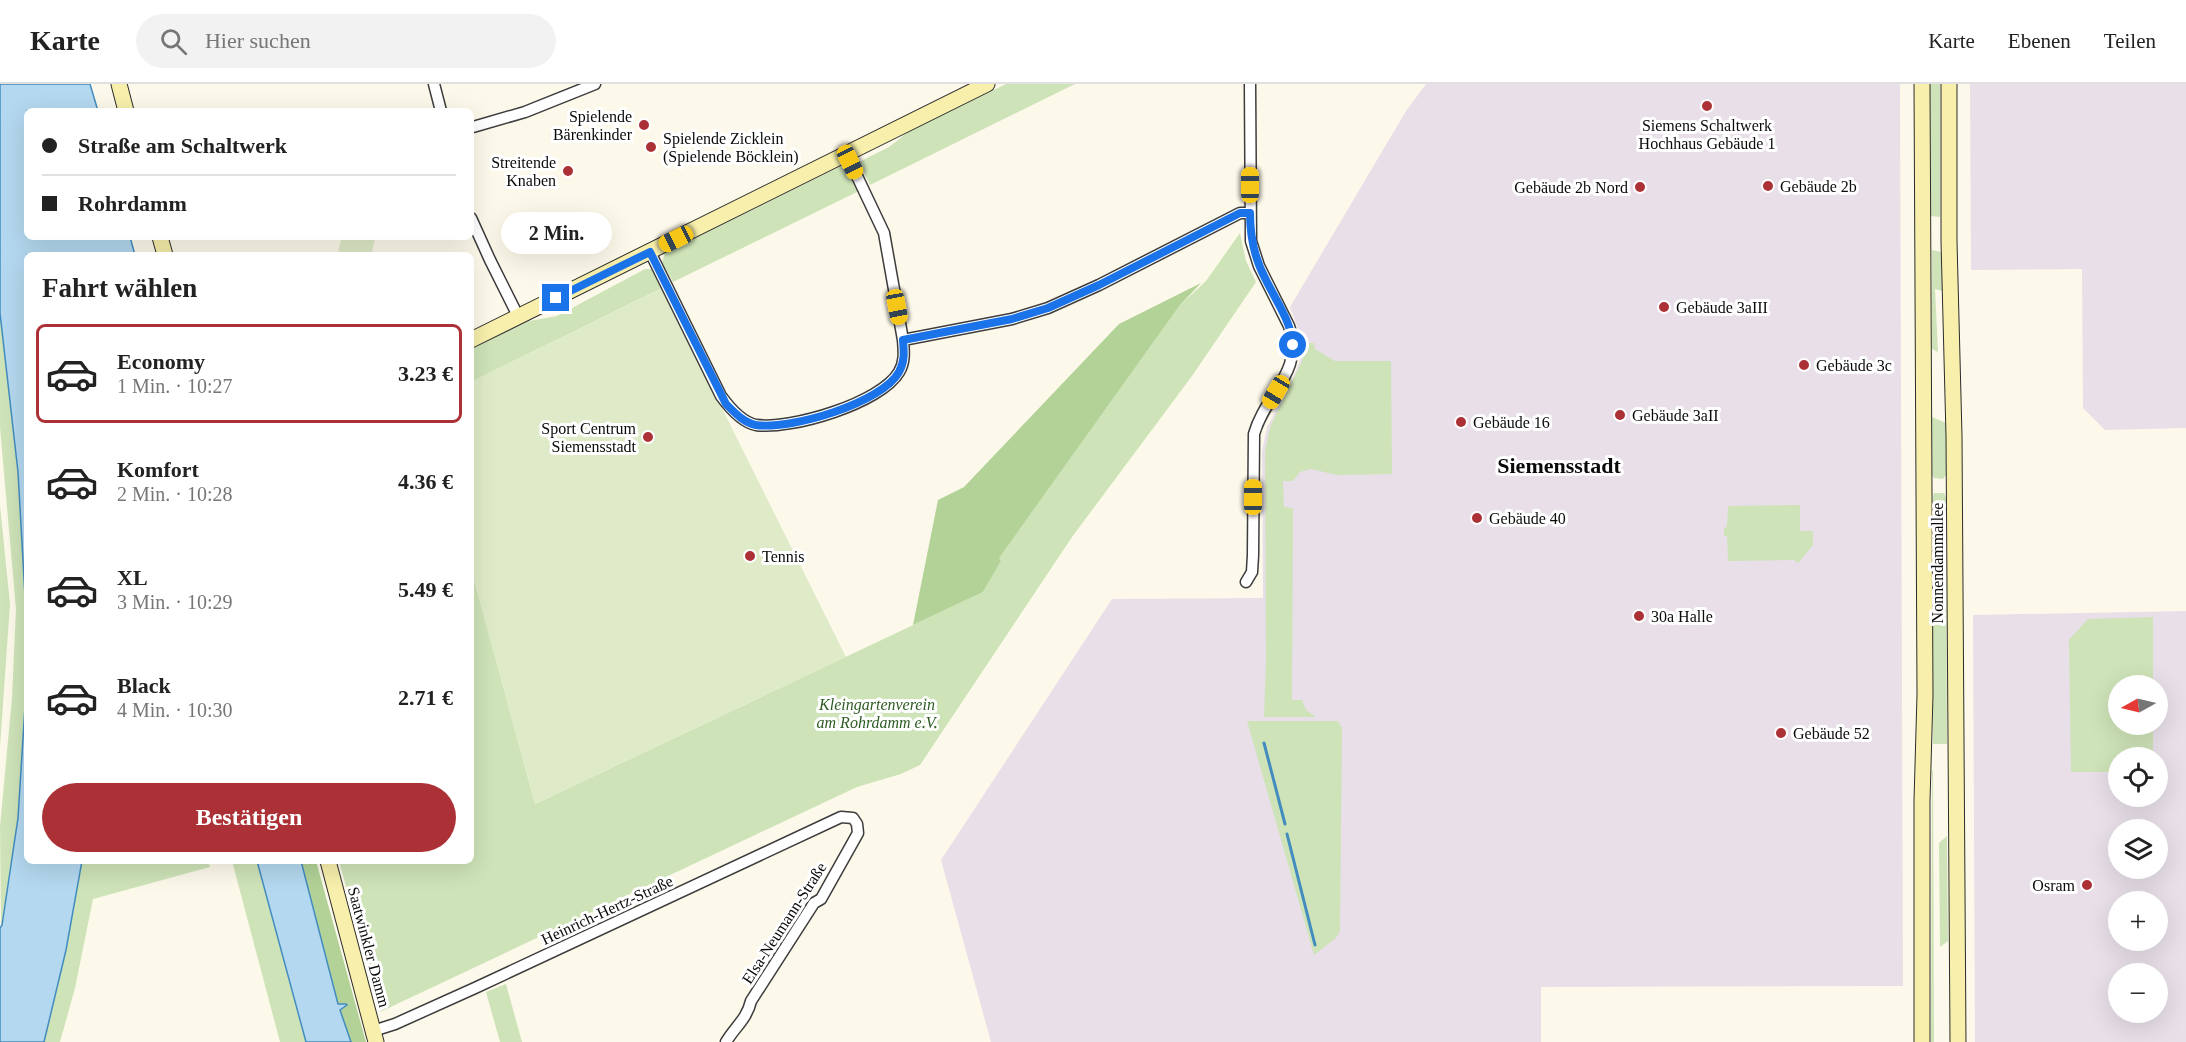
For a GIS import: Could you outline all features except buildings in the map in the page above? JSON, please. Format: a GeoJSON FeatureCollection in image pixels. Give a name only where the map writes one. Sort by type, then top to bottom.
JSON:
{"type":"FeatureCollection","features":[{"type":"Feature","properties":{"kind":"main road"},"geometry":{"type":"LineString","coordinates":[[118,84],[125,108]]}},
{"type":"Feature","properties":{"kind":"main road"},"geometry":{"type":"LineString","coordinates":[[474,338],[987,84]]}},
{"type":"Feature","properties":{"kind":"main road","name":"Nonnendammallee"},"geometry":{"type":"LineString","coordinates":[[1922,84],[1925,683],[1922,801],[1922,1042]]}},
{"type":"Feature","properties":{"kind":"main road","name":"Nonnendammallee"},"geometry":{"type":"LineString","coordinates":[[1949,84],[1958,1042]]}},
{"type":"Feature","properties":{"kind":"main road","name":"Saatwinkler Damm"},"geometry":{"type":"LineString","coordinates":[[329,864],[375,1037]]}},
{"type":"Feature","properties":{"kind":"street"},"geometry":{"type":"LineString","coordinates":[[434,84],[440,108]]}},
{"type":"Feature","properties":{"kind":"street"},"geometry":{"type":"LineString","coordinates":[[474,127],[533,110],[595,84]]}},
{"type":"Feature","properties":{"kind":"street"},"geometry":{"type":"LineString","coordinates":[[1246,582],[1252,572],[1254,434],[1257,424],[1287,374],[1293,354],[1289,326],[1253,251],[1250,213],[1251,84]]}},
{"type":"Feature","properties":{"kind":"street"},"geometry":{"type":"LineString","coordinates":[[650,252],[721,396],[732,410],[749,422],[756,425],[787,423],[820,416],[867,400],[885,389],[899,373],[904,356],[903,340],[884,233],[847,155]]}},
{"type":"Feature","properties":{"kind":"street"},"geometry":{"type":"LineString","coordinates":[[903,340],[1012,319],[1040,311],[1240,213],[1250,213]]}},
{"type":"Feature","properties":{"kind":"street"},"geometry":{"type":"LineString","coordinates":[[474,225],[518,316]]}},
{"type":"Feature","properties":{"kind":"street","name":"Heinrich-Hertz-Straße"},"geometry":{"type":"LineString","coordinates":[[375,1037],[395,1024],[841,817],[853,818]]}},
{"type":"Feature","properties":{"kind":"street","name":"Elsa-Neumann-Straße"},"geometry":{"type":"LineString","coordinates":[[726,1042],[750,1009],[751,1001],[814,903],[820,899],[834,877],[858,834],[857,824],[853,818]]}},
{"type":"Feature","properties":{"kind":"shaded area"},"geometry":{"type":"Polygon","coordinates":[[[1426,84],[1900,84],[1903,986],[1541,987],[1541,1042],[991,1042],[941,860],[1112,599],[1263,598],[1262,451],[1267,427],[1289,387],[1301,355],[1299,332],[1290,307],[1406,111],[1426,84]]]}},
{"type":"Feature","properties":{"kind":"shaded area"},"geometry":{"type":"Polygon","coordinates":[[[1970,84],[2186,84],[2186,428],[2105,430],[2083,408],[2082,269],[1971,270],[1970,84]]]}},
{"type":"Feature","properties":{"kind":"shaded area"},"geometry":{"type":"Polygon","coordinates":[[[2186,611],[2186,1042],[1975,1042],[1973,615],[2186,611]]]}},
{"type":"Feature","properties":{"kind":"green space"},"geometry":{"type":"Polygon","coordinates":[[[1006,84],[1075,84],[870,185],[859,162],[889,147],[908,132],[1006,84]]]}},
{"type":"Feature","properties":{"kind":"green space"},"geometry":{"type":"Polygon","coordinates":[[[1930,84],[1940,84],[1940,217],[1931,216],[1930,84]]]}},
{"type":"Feature","properties":{"kind":"green space"},"geometry":{"type":"Polygon","coordinates":[[[841,166],[842,168],[847,167],[859,191],[673,282],[662,262],[665,253],[841,166]]]}},
{"type":"Feature","properties":{"kind":"green space","name":"Kleingartenverein am Rohrdamm e.V."},"geometry":{"type":"Polygon","coordinates":[[[1240,233],[1246,261],[1256,282],[1192,376],[1072,537],[920,765],[901,774],[857,787],[380,1012],[340,864],[474,864],[474,579],[535,804],[983,592],[1001,561],[998,559],[1180,305],[1206,281],[1240,233]]]}},
{"type":"Feature","properties":{"kind":"green space"},"geometry":{"type":"Polygon","coordinates":[[[341,240],[375,240],[372,252],[338,251],[341,240]]]}},
{"type":"Feature","properties":{"kind":"green space"},"geometry":{"type":"Polygon","coordinates":[[[1932,250],[1941,252],[1942,291],[1935,289],[1938,352],[1932,349],[1932,250]]]}},
{"type":"Feature","properties":{"kind":"green space"},"geometry":{"type":"Polygon","coordinates":[[[645,269],[652,269],[662,288],[474,381],[474,348],[529,321],[557,316],[645,269]]]}},
{"type":"Feature","properties":{"kind":"green space"},"geometry":{"type":"Polygon","coordinates":[[[1201,283],[1180,305],[999,558],[1001,561],[983,592],[913,625],[938,500],[964,487],[1119,324],[1201,283]]]}},
{"type":"Feature","properties":{"kind":"green space","name":"Sport Centrum Siemensstadt"},"geometry":{"type":"Polygon","coordinates":[[[662,288],[846,657],[535,804],[474,579],[474,381],[662,288]]]}},
{"type":"Feature","properties":{"kind":"green space"},"geometry":{"type":"Polygon","coordinates":[[[0,313],[18,472],[24,578],[24,722],[18,818],[1,928],[0,826],[12,698],[16,609],[0,428],[0,313]]]}},
{"type":"Feature","properties":{"kind":"green space"},"geometry":{"type":"Polygon","coordinates":[[[1304,343],[1314,343],[1315,349],[1335,361],[1391,361],[1392,474],[1337,475],[1311,469],[1300,472],[1293,481],[1283,481],[1284,507],[1293,508],[1292,700],[1302,700],[1306,710],[1316,717],[1264,717],[1265,452],[1270,427],[1302,361],[1304,343]]]}},
{"type":"Feature","properties":{"kind":"green space"},"geometry":{"type":"Polygon","coordinates":[[[1932,417],[1946,423],[1946,475],[1943,479],[1934,478],[1932,475],[1932,417]]]}},
{"type":"Feature","properties":{"kind":"green space"},"geometry":{"type":"Polygon","coordinates":[[[1934,493],[1944,493],[1946,497],[1947,744],[1933,744],[1934,493]]]}},
{"type":"Feature","properties":{"kind":"green space"},"geometry":{"type":"Polygon","coordinates":[[[0,505],[10,604],[0,747],[0,505]]]}},
{"type":"Feature","properties":{"kind":"green space"},"geometry":{"type":"Polygon","coordinates":[[[1800,505],[1800,531],[1813,531],[1813,545],[1798,563],[1794,560],[1728,561],[1727,536],[1724,536],[1724,528],[1727,527],[1728,506],[1800,505]]]}},
{"type":"Feature","properties":{"kind":"green space"},"geometry":{"type":"Polygon","coordinates":[[[2153,617],[2153,675],[2108,675],[2108,735],[2153,735],[2153,747],[2108,747],[2108,772],[2071,772],[2069,640],[2088,619],[2153,617]]]}},
{"type":"Feature","properties":{"kind":"green space"},"geometry":{"type":"Polygon","coordinates":[[[1247,721],[1338,721],[1342,728],[1340,931],[1336,938],[1314,955],[1247,721]]]}},
{"type":"Feature","properties":{"kind":"green space"},"geometry":{"type":"Polygon","coordinates":[[[1932,771],[1934,1042],[1931,1042],[1932,771]]]}},
{"type":"Feature","properties":{"kind":"green space"},"geometry":{"type":"Polygon","coordinates":[[[1947,836],[1948,941],[1940,947],[1939,843],[1947,836]]]}},
{"type":"Feature","properties":{"kind":"green space"},"geometry":{"type":"Polygon","coordinates":[[[81,864],[209,864],[210,867],[93,899],[75,988],[60,1042],[44,1042],[66,950],[81,864]]]}},
{"type":"Feature","properties":{"kind":"green space"},"geometry":{"type":"Polygon","coordinates":[[[233,864],[258,864],[306,1042],[280,1042],[233,864]]]}},
{"type":"Feature","properties":{"kind":"green space"},"geometry":{"type":"Polygon","coordinates":[[[302,864],[317,864],[366,1042],[351,1042],[340,1010],[346,1004],[338,1004],[302,864]]]}},
{"type":"Feature","properties":{"kind":"green space"},"geometry":{"type":"Polygon","coordinates":[[[506,984],[522,1042],[500,1042],[486,992],[506,984]]]}},
{"type":"Feature","properties":{"kind":"water"},"geometry":{"type":"Polygon","coordinates":[[[0,84],[90,84],[97,108],[24,108],[24,240],[131,240],[134,252],[24,252],[24,578],[18,472],[0,313],[0,84]]]}},
{"type":"Feature","properties":{"kind":"water"},"geometry":{"type":"Polygon","coordinates":[[[24,722],[24,864],[81,864],[66,950],[44,1042],[0,1042],[0,928],[18,818],[24,722]]]}},
{"type":"Feature","properties":{"kind":"water"},"geometry":{"type":"Polygon","coordinates":[[[258,864],[302,864],[338,1004],[347,1005],[340,1010],[351,1042],[306,1042],[258,864]]]}},
{"type":"Feature","properties":{"kind":"waterway"},"geometry":{"type":"LineString","coordinates":[[1264,743],[1285,824]]}},
{"type":"Feature","properties":{"kind":"waterway"},"geometry":{"type":"LineString","coordinates":[[1287,834],[1315,945]]}},
{"type":"Feature","properties":{"kind":"place","name":"Siemens Schaltwerk Hochhaus Gebäude 1"},"geometry":{"type":"Point","coordinates":[1707,106]}},
{"type":"Feature","properties":{"kind":"place","name":"Spielende Bärenkinder"},"geometry":{"type":"Point","coordinates":[644,125]}},
{"type":"Feature","properties":{"kind":"place","name":"Spielende Zicklein (Spielende Böcklein)"},"geometry":{"type":"Point","coordinates":[651,147]}},
{"type":"Feature","properties":{"kind":"place","name":"Streitende Knaben"},"geometry":{"type":"Point","coordinates":[568,171]}},
{"type":"Feature","properties":{"kind":"place","name":"Gebäude 2b"},"geometry":{"type":"Point","coordinates":[1768,186]}},
{"type":"Feature","properties":{"kind":"place","name":"Gebäude 2b Nord"},"geometry":{"type":"Point","coordinates":[1640,187]}},
{"type":"Feature","properties":{"kind":"place","name":"Gebäude 3aIII"},"geometry":{"type":"Point","coordinates":[1664,307]}},
{"type":"Feature","properties":{"kind":"place","name":"Gebäude 3c"},"geometry":{"type":"Point","coordinates":[1804,365]}},
{"type":"Feature","properties":{"kind":"place","name":"Gebäude 3aII"},"geometry":{"type":"Point","coordinates":[1620,415]}},
{"type":"Feature","properties":{"kind":"place","name":"Gebäude 16"},"geometry":{"type":"Point","coordinates":[1461,422]}},
{"type":"Feature","properties":{"kind":"place","name":"Sport Centrum Siemensstadt"},"geometry":{"type":"Point","coordinates":[648,437]}},
{"type":"Feature","properties":{"kind":"place","name":"Gebäude 40"},"geometry":{"type":"Point","coordinates":[1477,518]}},
{"type":"Feature","properties":{"kind":"place","name":"Tennis"},"geometry":{"type":"Point","coordinates":[750,556]}},
{"type":"Feature","properties":{"kind":"place","name":"30a Halle"},"geometry":{"type":"Point","coordinates":[1639,616]}},
{"type":"Feature","properties":{"kind":"place","name":"Gebäude 52"},"geometry":{"type":"Point","coordinates":[1781,733]}},
{"type":"Feature","properties":{"kind":"place","name":"Osram"},"geometry":{"type":"Point","coordinates":[2087,885]}},
{"type":"Feature","properties":{"kind":"district","name":"Siemensstadt"},"geometry":{"type":"Point","coordinates":[1559,465]}},
{"type":"Feature","properties":{"kind":"route"},"geometry":{"type":"LineString","coordinates":[[556,298],[650,252],[726,404],[738,416],[756,425],[787,423],[851,406],[885,389],[899,373],[903,363],[903,340],[1031,314],[1091,288],[1240,213],[1250,213],[1253,251],[1283,311],[1293,345]]}}]}
